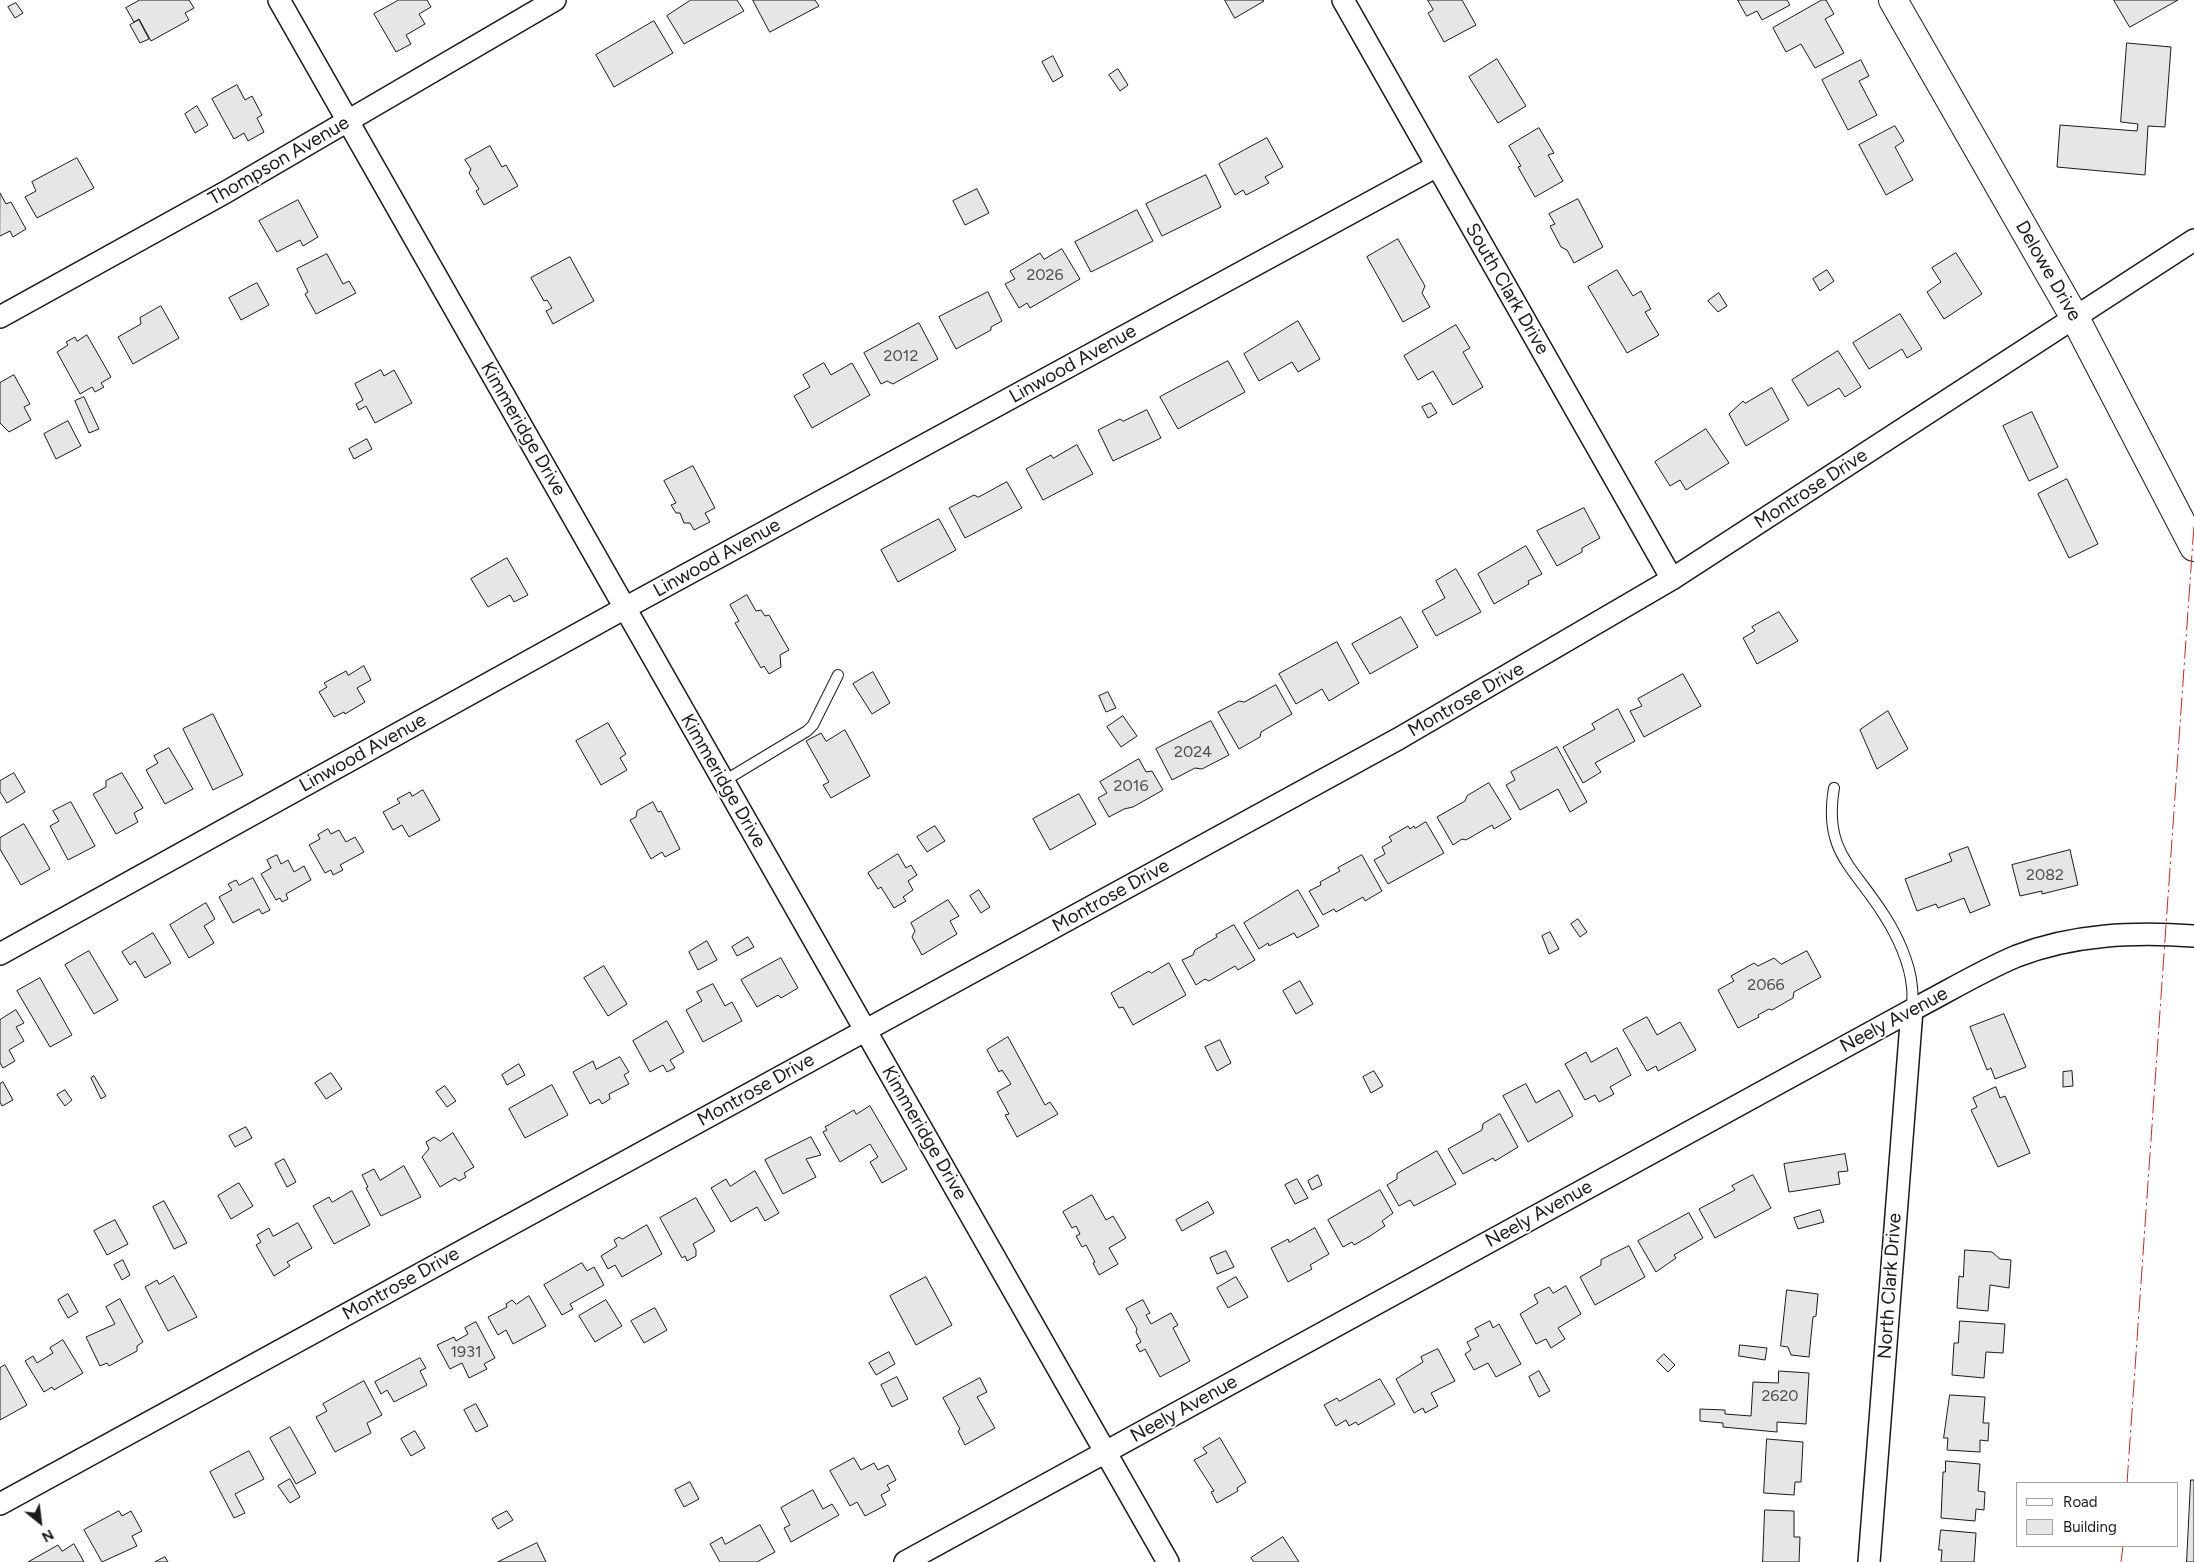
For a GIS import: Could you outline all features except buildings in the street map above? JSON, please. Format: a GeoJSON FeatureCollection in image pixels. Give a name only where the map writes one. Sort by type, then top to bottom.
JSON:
{"type":"FeatureCollection","features":[{"type":"Feature","properties":{"kind":"street","name":"Kimmeridge Drive"},"geometry":{"type":"LineString","coordinates":[[279,0],[1168,1562]]}},
{"type":"Feature","properties":{"kind":"street","name":"Thompson Avenue"},"geometry":{"type":"LineString","coordinates":[[0,317],[226,192],[555,0]]}},
{"type":"Feature","properties":{"kind":"street","name":"South Clark Drive"},"geometry":{"type":"LineString","coordinates":[[1343,0],[1672,579]]}},
{"type":"Feature","properties":{"kind":"street","name":"Delowe Drive"},"geometry":{"type":"LineString","coordinates":[[1893,0],[2075,318],[2194,547]]}},
{"type":"Feature","properties":{"kind":"street","name":"Linwood Avenue"},"geometry":{"type":"LineString","coordinates":[[0,954],[625,608],[1437,166]]}},
{"type":"Feature","properties":{"kind":"street","name":"Montrose Drive"},"geometry":{"type":"LineString","coordinates":[[0,1504],[1398,739],[1672,579],[2194,240]]}},
{"type":"Feature","properties":{"kind":"street","name":"Neely Avenue"},"geometry":{"type":"LineString","coordinates":[[905,1562],[1912,1010],[2016,957],[2057,944],[2105,935],[2160,934],[2194,936]]}},
{"type":"Feature","properties":{"kind":"street","name":"North Clark Drive"},"geometry":{"type":"LineString","coordinates":[[1869,1562],[1912,1010]]}},
{"type":"Feature","properties":{"kind":"lane"},"geometry":{"type":"LineString","coordinates":[[724,781],[807,731],[813,725],[838,675]]}},
{"type":"Feature","properties":{"kind":"lane"},"geometry":{"type":"LineString","coordinates":[[1834,788],[1830,810],[1834,837],[1857,880],[1890,926],[1909,970],[1912,987],[1912,1010]]}},
{"type":"Feature","properties":{"kind":"power"},"geometry":{"type":"LineString","coordinates":[[2127,1482],[2194,525]]}},
{"type":"Feature","properties":{"kind":"power"},"geometry":{"type":"LineString","coordinates":[[2121,1562],[2123,1547]]}}]}
